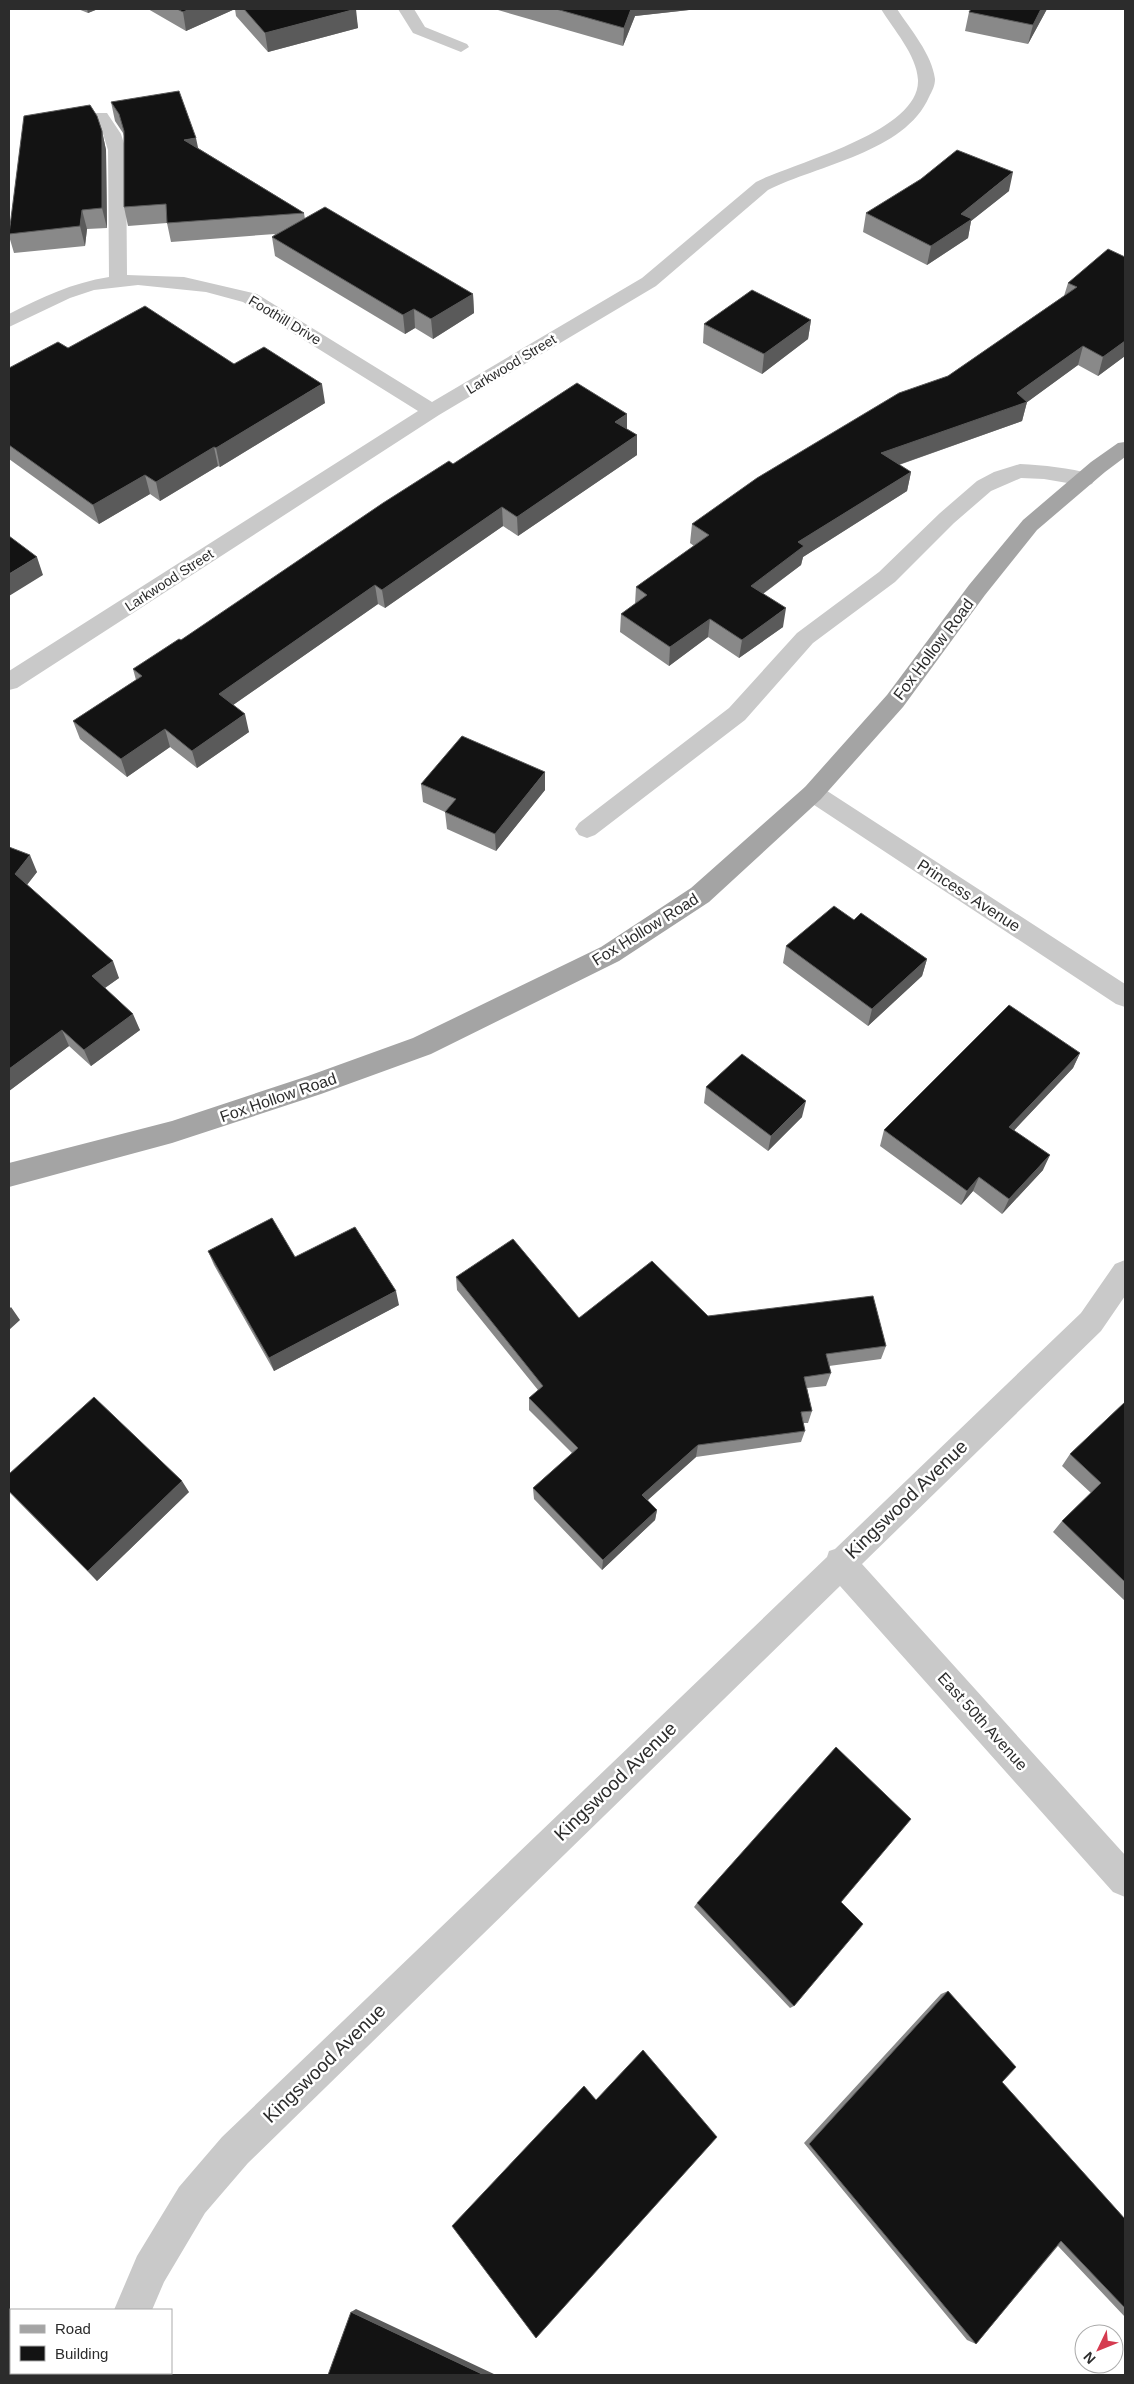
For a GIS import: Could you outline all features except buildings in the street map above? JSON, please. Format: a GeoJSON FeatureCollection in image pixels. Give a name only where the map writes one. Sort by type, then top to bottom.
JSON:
{"type":"FeatureCollection","features":[{"type":"Feature","properties":{"kind":"main road","name":"Fox Hollow Road"},"geometry":{"type":"LineString","coordinates":[[9,1175],[172,1132],[312,1086],[422,1046],[610,954],[700,895],[813,793],[896,701],[978,590],[1030,525],[1085,478],[1125,448]]}},
{"type":"Feature","properties":{"kind":"street"},"geometry":{"type":"LineString","coordinates":[[406,9],[419,30],[461,48]]}},
{"type":"Feature","properties":{"kind":"street","name":"Larkwood Street"},"geometry":{"type":"LineString","coordinates":[[9,682],[432,411],[649,282],[761,187],[780,176],[868,142],[899,126],[921,98],[927,81],[923,68],[889,9]]}},
{"type":"Feature","properties":{"kind":"street"},"geometry":{"type":"LineString","coordinates":[[101,117],[112,134],[117,150],[118,282]]}},
{"type":"Feature","properties":{"kind":"street","name":"Foothill Drive"},"geometry":{"type":"LineString","coordinates":[[9,321],[71,292],[118,282],[187,283],[219,287],[250,298],[432,411]]}},
{"type":"Feature","properties":{"kind":"street"},"geometry":{"type":"LineString","coordinates":[[587,829],[737,714],[805,638],[887,577],[947,518],[984,486],[1001,477],[1020,471],[1044,472],[1085,478]]}},
{"type":"Feature","properties":{"kind":"street","name":"Princess Avenue"},"geometry":{"type":"LineString","coordinates":[[813,793],[1125,997]]}},
{"type":"Feature","properties":{"kind":"street","name":"Kingswood Avenue"},"geometry":{"type":"LineString","coordinates":[[133,2309],[150,2269],[192,2200],[235,2150],[840,1562],[1091,1322],[1125,1273]]}},
{"type":"Feature","properties":{"kind":"street","name":"East 50th Avenue"},"geometry":{"type":"LineString","coordinates":[[840,1562],[1125,1880]]}}]}
